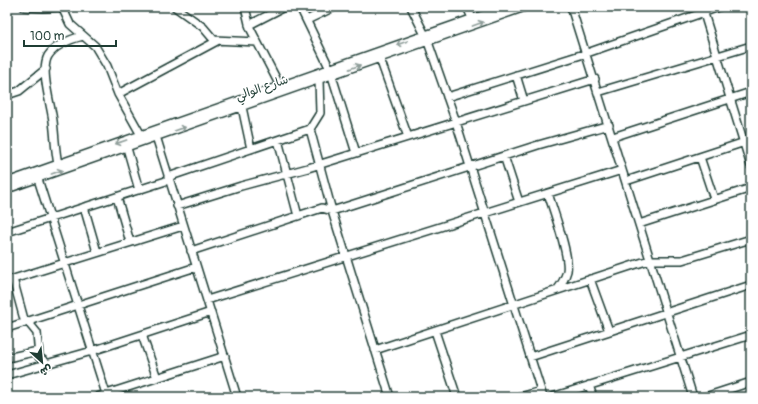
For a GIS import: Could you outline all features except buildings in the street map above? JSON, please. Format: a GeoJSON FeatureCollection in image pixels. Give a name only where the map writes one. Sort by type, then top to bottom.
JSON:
{"type":"FeatureCollection","features":[{"type":"Feature","properties":{"kind":"street"},"geometry":{"type":"LineString","coordinates":[[24,7],[62,7],[70,24],[95,46],[107,66],[118,94],[141,135]]}},
{"type":"Feature","properties":{"kind":"street"},"geometry":{"type":"LineString","coordinates":[[175,7],[203,27],[217,41]]}},
{"type":"Feature","properties":{"kind":"street"},"geometry":{"type":"LineString","coordinates":[[244,7],[249,25],[280,86]]}},
{"type":"Feature","properties":{"kind":"street"},"geometry":{"type":"LineString","coordinates":[[249,25],[284,7]]}},
{"type":"Feature","properties":{"kind":"street"},"geometry":{"type":"LineString","coordinates":[[300,7],[331,72],[356,154]]}},
{"type":"Feature","properties":{"kind":"street"},"geometry":{"type":"LineString","coordinates":[[307,20],[334,7]]}},
{"type":"Feature","properties":{"kind":"street"},"geometry":{"type":"LineString","coordinates":[[411,7],[426,38],[456,122],[542,394],[520,397]]}},
{"type":"Feature","properties":{"kind":"street"},"geometry":{"type":"LineString","coordinates":[[467,7],[472,18]]}},
{"type":"Feature","properties":{"kind":"street","name":"شارع الوالي"},"geometry":{"type":"LineString","coordinates":[[7,189],[127,148],[156,134],[280,86],[380,59],[472,18],[505,7]]}},
{"type":"Feature","properties":{"kind":"street","name":"شارع الوالي"},"geometry":{"type":"LineString","coordinates":[[7,182],[141,135],[156,134],[242,107],[319,80],[331,72],[426,38],[525,7]]}},
{"type":"Feature","properties":{"kind":"street"},"geometry":{"type":"LineString","coordinates":[[571,7],[587,53],[649,260],[693,397]]}},
{"type":"Feature","properties":{"kind":"street"},"geometry":{"type":"LineString","coordinates":[[447,97],[587,53],[703,10],[719,7]]}},
{"type":"Feature","properties":{"kind":"street"},"geometry":{"type":"LineString","coordinates":[[703,10],[751,166]]}},
{"type":"Feature","properties":{"kind":"street"},"geometry":{"type":"LineString","coordinates":[[58,164],[46,69],[48,57],[53,51],[66,42],[82,36]]}},
{"type":"Feature","properties":{"kind":"street"},"geometry":{"type":"LineString","coordinates":[[118,94],[217,41],[257,42]]}},
{"type":"Feature","properties":{"kind":"street"},"geometry":{"type":"LineString","coordinates":[[598,92],[751,46]]}},
{"type":"Feature","properties":{"kind":"street"},"geometry":{"type":"LineString","coordinates":[[380,59],[408,137]]}},
{"type":"Feature","properties":{"kind":"street"},"geometry":{"type":"LineString","coordinates":[[7,95],[19,92],[46,69]]}},
{"type":"Feature","properties":{"kind":"street"},"geometry":{"type":"LineString","coordinates":[[516,75],[524,101]]}},
{"type":"Feature","properties":{"kind":"street"},"geometry":{"type":"LineString","coordinates":[[177,206],[241,186],[356,154],[595,79]]}},
{"type":"Feature","properties":{"kind":"street"},"geometry":{"type":"LineString","coordinates":[[7,232],[139,190],[251,148],[310,129],[320,113],[319,80]]}},
{"type":"Feature","properties":{"kind":"street"},"geometry":{"type":"LineString","coordinates":[[613,137],[751,92]]}},
{"type":"Feature","properties":{"kind":"street"},"geometry":{"type":"LineString","coordinates":[[242,107],[251,148]]}},
{"type":"Feature","properties":{"kind":"street"},"geometry":{"type":"LineString","coordinates":[[191,251],[322,208],[332,211],[504,156],[609,125]]}},
{"type":"Feature","properties":{"kind":"street"},"geometry":{"type":"LineString","coordinates":[[310,129],[332,211],[390,397]]}},
{"type":"Feature","properties":{"kind":"street"},"geometry":{"type":"LineString","coordinates":[[156,134],[183,226],[237,397]]}},
{"type":"Feature","properties":{"kind":"street"},"geometry":{"type":"LineString","coordinates":[[278,140],[298,216]]}},
{"type":"Feature","properties":{"kind":"street"},"geometry":{"type":"LineString","coordinates":[[626,181],[751,140]]}},
{"type":"Feature","properties":{"kind":"street"},"geometry":{"type":"LineString","coordinates":[[127,148],[139,190]]}},
{"type":"Feature","properties":{"kind":"street"},"geometry":{"type":"LineString","coordinates":[[504,156],[519,202]]}},
{"type":"Feature","properties":{"kind":"street"},"geometry":{"type":"LineString","coordinates":[[700,157],[714,199]]}},
{"type":"Feature","properties":{"kind":"street"},"geometry":{"type":"LineString","coordinates":[[207,300],[622,170]]}},
{"type":"Feature","properties":{"kind":"street"},"geometry":{"type":"LineString","coordinates":[[38,179],[106,396]]}},
{"type":"Feature","properties":{"kind":"street"},"geometry":{"type":"LineString","coordinates":[[639,224],[751,188]]}},
{"type":"Feature","properties":{"kind":"street"},"geometry":{"type":"LineString","coordinates":[[548,193],[564,250],[567,267],[565,275],[557,290]]}},
{"type":"Feature","properties":{"kind":"street"},"geometry":{"type":"LineString","coordinates":[[117,196],[130,242]]}},
{"type":"Feature","properties":{"kind":"street"},"geometry":{"type":"LineString","coordinates":[[84,207],[97,252]]}},
{"type":"Feature","properties":{"kind":"street"},"geometry":{"type":"LineString","coordinates":[[48,364],[40,356],[38,351],[37,333],[27,322],[10,280],[183,226]]}},
{"type":"Feature","properties":{"kind":"street"},"geometry":{"type":"LineString","coordinates":[[375,350],[649,260],[682,260],[751,239]]}},
{"type":"Feature","properties":{"kind":"street"},"geometry":{"type":"LineString","coordinates":[[7,328],[196,267]]}},
{"type":"Feature","properties":{"kind":"street"},"geometry":{"type":"LineString","coordinates":[[590,279],[609,331]]}},
{"type":"Feature","properties":{"kind":"street"},"geometry":{"type":"LineString","coordinates":[[530,357],[751,285]]}},
{"type":"Feature","properties":{"kind":"street"},"geometry":{"type":"LineString","coordinates":[[7,375],[92,351],[211,312]]}},
{"type":"Feature","properties":{"kind":"street"},"geometry":{"type":"LineString","coordinates":[[435,331],[457,397]]}},
{"type":"Feature","properties":{"kind":"street"},"geometry":{"type":"LineString","coordinates":[[142,335],[157,378]]}},
{"type":"Feature","properties":{"kind":"street"},"geometry":{"type":"LineString","coordinates":[[552,397],[751,335]]}},
{"type":"Feature","properties":{"kind":"street"},"geometry":{"type":"LineString","coordinates":[[7,358],[38,351]]}},
{"type":"Feature","properties":{"kind":"street"},"geometry":{"type":"LineString","coordinates":[[97,397],[106,396],[225,356]]}},
{"type":"Feature","properties":{"kind":"street"},"geometry":{"type":"LineString","coordinates":[[705,397],[751,382]]}},
{"type":"Feature","properties":{"kind":"street"},"geometry":{"type":"LineString","coordinates":[[589,385],[593,397]]}}]}
